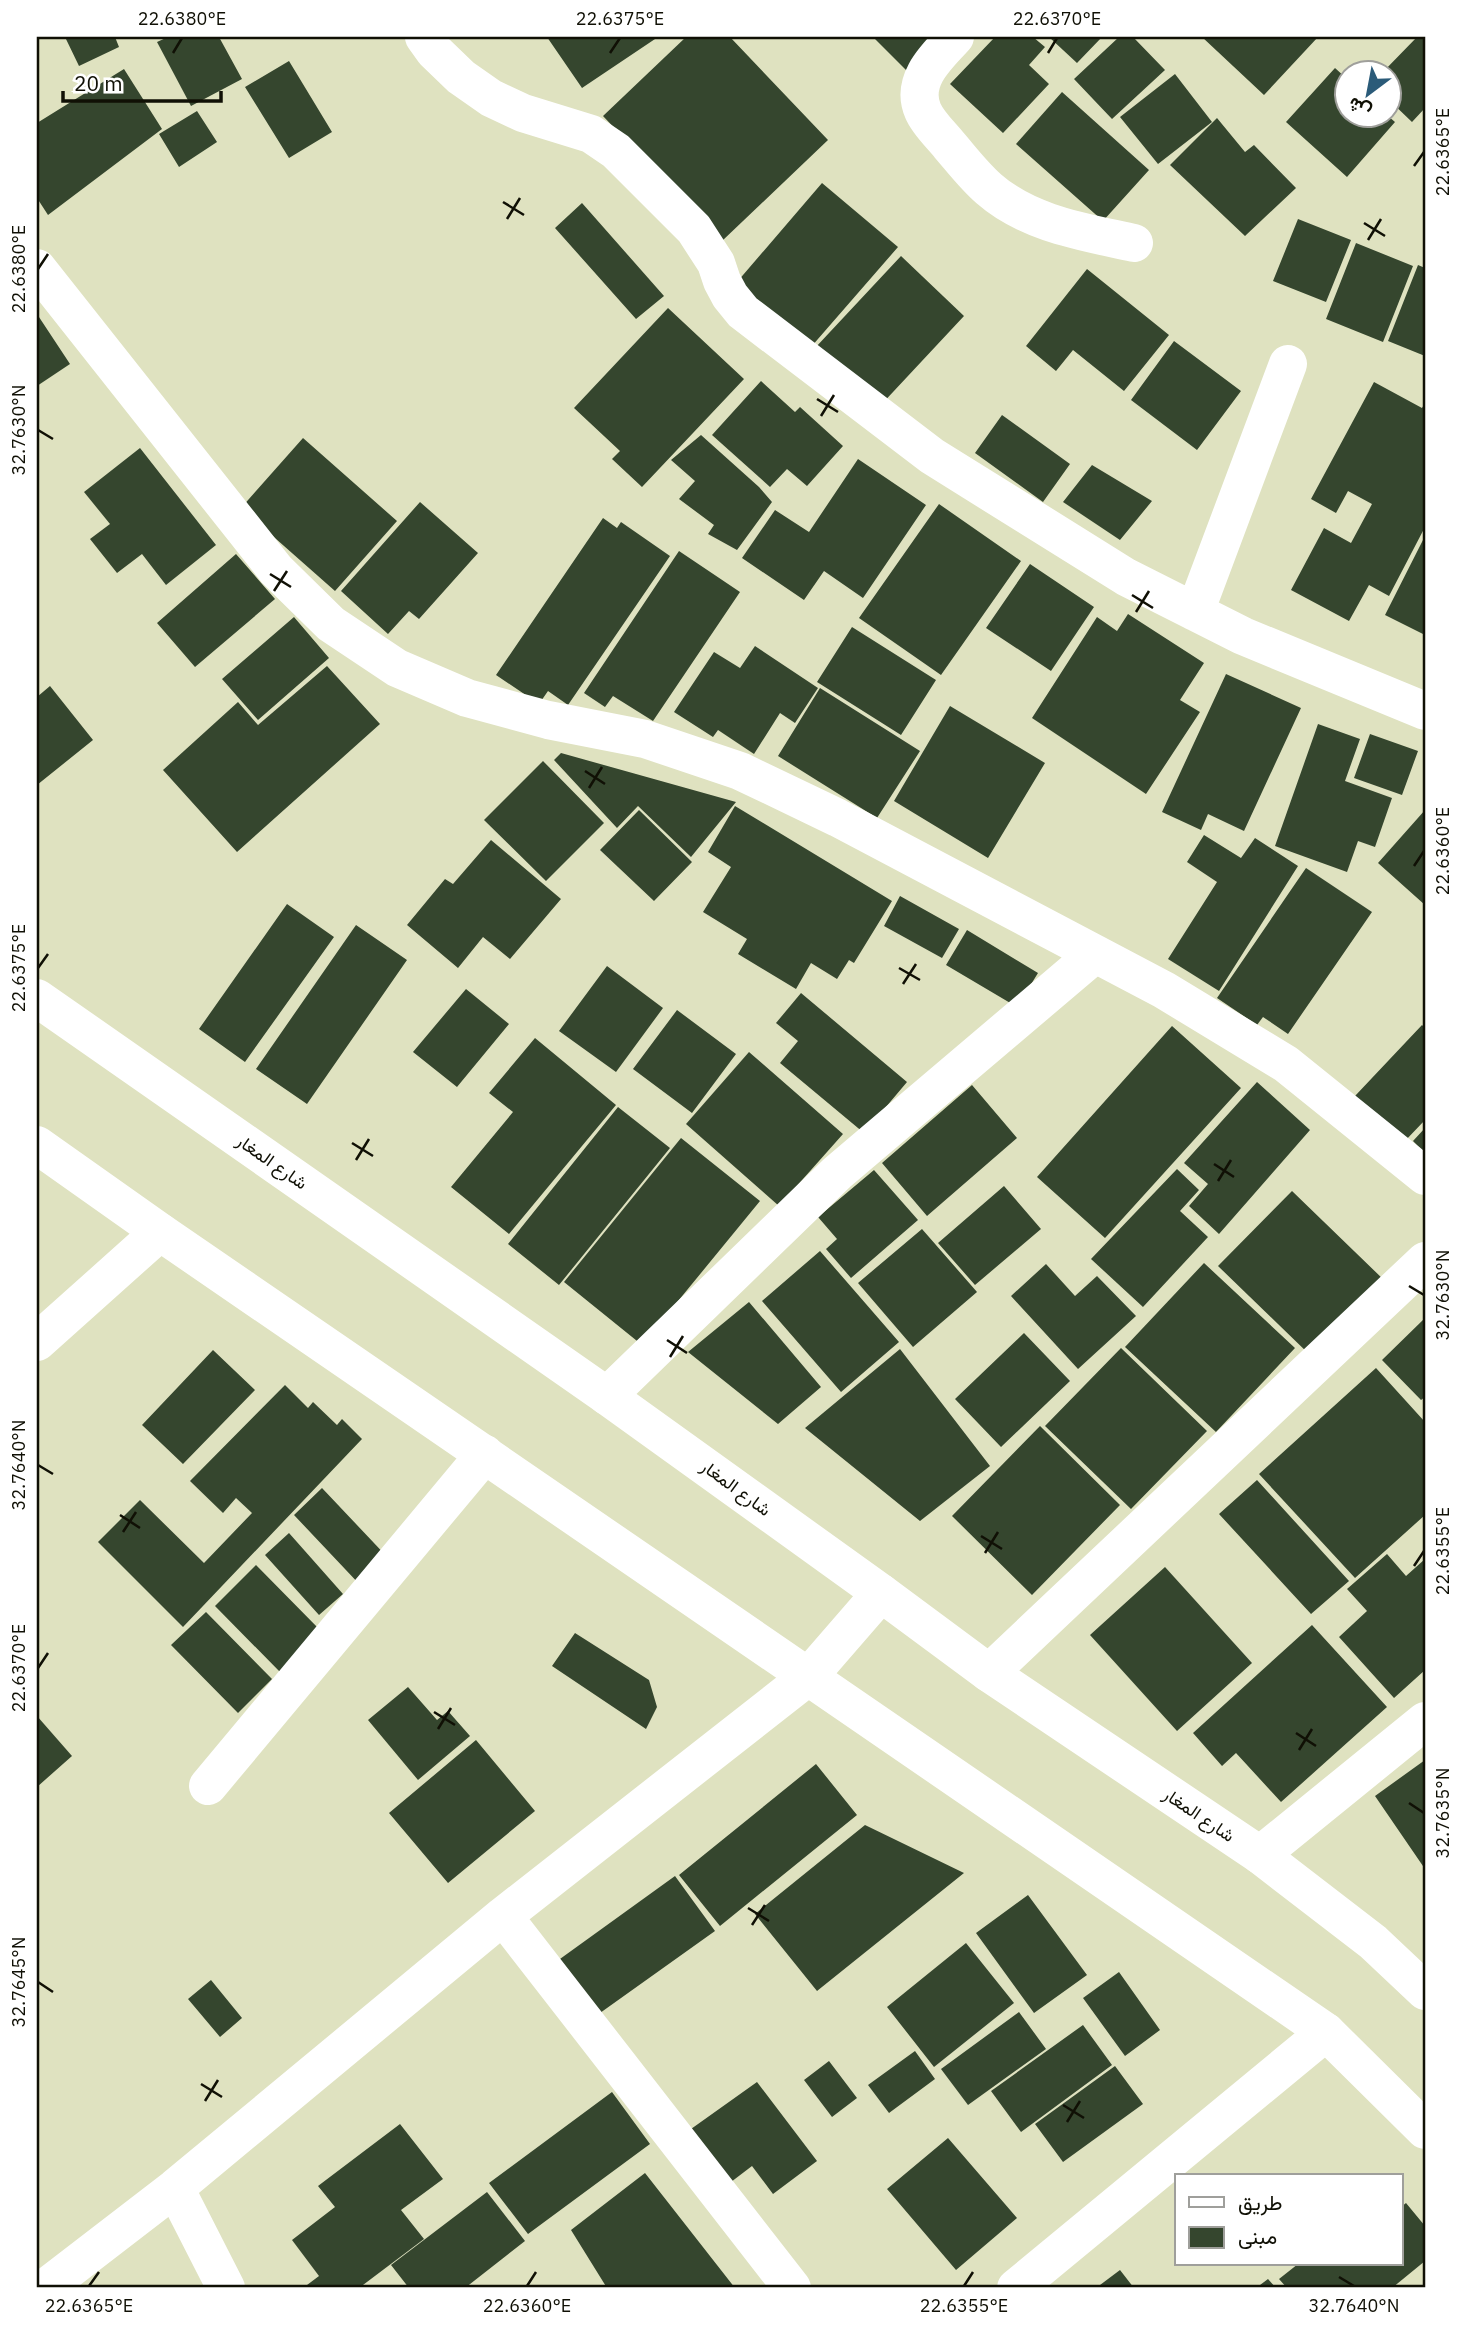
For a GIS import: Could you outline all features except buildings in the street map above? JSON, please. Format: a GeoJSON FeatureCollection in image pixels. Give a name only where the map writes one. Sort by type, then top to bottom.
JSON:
{"type":"FeatureCollection","features":[{"type":"Feature","properties":{"kind":"street"},"geometry":{"type":"LineString","coordinates":[[424,37],[434,51],[461,77],[491,98],[523,113],[590,134],[616,151],[694,229],[716,263],[730,296],[743,312],[932,456],[1126,577],[1243,636],[1425,711]]}},
{"type":"Feature","properties":{"kind":"street"},"geometry":{"type":"LineString","coordinates":[[955,37],[925,71],[920,88],[920,101],[923,113],[968,168],[998,196],[1015,208],[1041,220],[1134,243]]}},
{"type":"Feature","properties":{"kind":"street"},"geometry":{"type":"LineString","coordinates":[[37,268],[276,570],[331,624],[397,668],[467,698],[548,720],[645,739],[740,771],[838,818],[1164,990],[1286,1064],[1425,1176]]}},
{"type":"Feature","properties":{"kind":"street"},"geometry":{"type":"LineString","coordinates":[[1195,612],[1288,364]]}},
{"type":"Feature","properties":{"kind":"street"},"geometry":{"type":"LineString","coordinates":[[607,1396],[837,1173],[1095,954]]}},
{"type":"Feature","properties":{"kind":"street","name":"شارع المغار"},"geometry":{"type":"LineString","coordinates":[[37,998],[607,1396],[989,1673],[1260,1855],[1373,1942],[1425,1991]]}},
{"type":"Feature","properties":{"kind":"street"},"geometry":{"type":"LineString","coordinates":[[37,1145],[160,1233],[1326,2032],[1425,2130]]}},
{"type":"Feature","properties":{"kind":"street"},"geometry":{"type":"LineString","coordinates":[[37,1342],[160,1233]]}},
{"type":"Feature","properties":{"kind":"street"},"geometry":{"type":"LineString","coordinates":[[989,1673],[1425,1261]]}},
{"type":"Feature","properties":{"kind":"street"},"geometry":{"type":"LineString","coordinates":[[208,1786],[485,1454]]}},
{"type":"Feature","properties":{"kind":"street"},"geometry":{"type":"LineString","coordinates":[[45,2288],[176,2188],[503,1916],[808,1676],[881,1593]]}},
{"type":"Feature","properties":{"kind":"street"},"geometry":{"type":"LineString","coordinates":[[1260,1855],[1425,1721]]}},
{"type":"Feature","properties":{"kind":"street"},"geometry":{"type":"LineString","coordinates":[[503,1916],[792,2288]]}},
{"type":"Feature","properties":{"kind":"street"},"geometry":{"type":"LineString","coordinates":[[1016,2288],[1326,2032]]}},
{"type":"Feature","properties":{"kind":"street"},"geometry":{"type":"LineString","coordinates":[[176,2188],[226,2288]]}}]}
